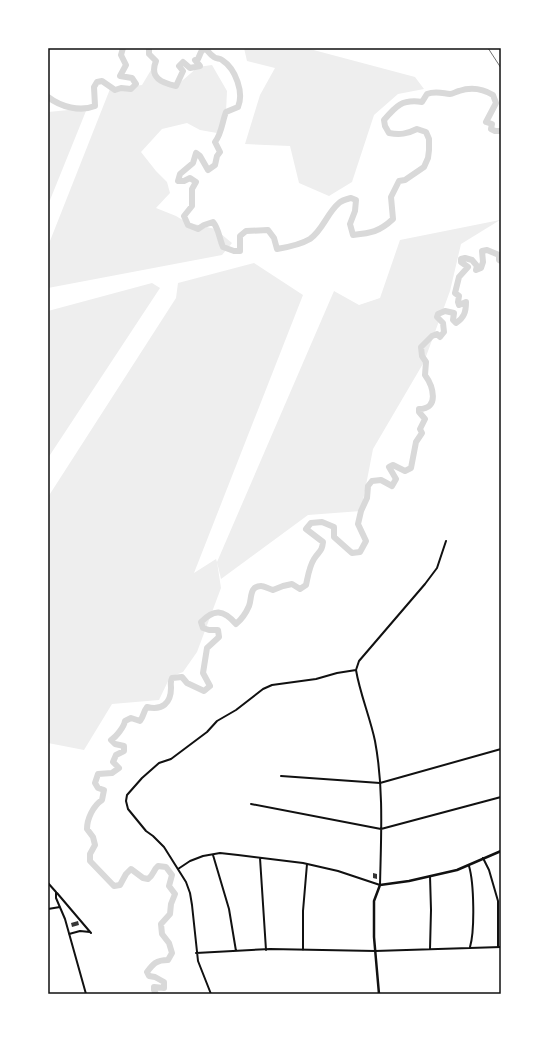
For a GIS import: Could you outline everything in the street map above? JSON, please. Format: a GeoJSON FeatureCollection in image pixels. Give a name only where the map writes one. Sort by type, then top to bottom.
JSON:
{"type":"FeatureCollection","features":[{"type":"Feature","properties":{"kind":"street"},"geometry":{"type":"LineString","coordinates":[[379,994],[375,951],[374,901],[380,885],[380,783],[374,740],[356,670],[360,661],[433,574],[441,558],[446,541]]}},
{"type":"Feature","properties":{"kind":"street"},"geometry":{"type":"LineString","coordinates":[[211,994],[202,976],[196,953],[190,893],[178,869],[164,847],[146,831],[128,808],[126,801],[128,795],[142,778],[159,763],[171,759],[207,732],[217,721],[236,710],[264,689],[272,685],[316,679],[337,672],[356,670]]}},
{"type":"Feature","properties":{"kind":"street"},"geometry":{"type":"LineString","coordinates":[[281,776],[380,783],[501,749]]}},
{"type":"Feature","properties":{"kind":"street"},"geometry":{"type":"LineString","coordinates":[[251,804],[279,808],[381,830],[501,797]]}},
{"type":"Feature","properties":{"kind":"street"},"geometry":{"type":"LineString","coordinates":[[178,869],[190,861],[203,856],[220,854],[238,855],[306,864],[338,871],[380,885],[430,876],[469,866],[501,851]]}},
{"type":"Feature","properties":{"kind":"street"},"geometry":{"type":"LineString","coordinates":[[213,855],[229,909],[236,951]]}},
{"type":"Feature","properties":{"kind":"street"},"geometry":{"type":"LineString","coordinates":[[260,858],[266,950]]}},
{"type":"Feature","properties":{"kind":"street"},"geometry":{"type":"LineString","coordinates":[[196,953],[266,950],[375,951],[499,947],[497,928],[500,901],[484,858]]}},
{"type":"Feature","properties":{"kind":"street"},"geometry":{"type":"LineString","coordinates":[[304,950],[303,911],[306,864]]}},
{"type":"Feature","properties":{"kind":"street"},"geometry":{"type":"LineString","coordinates":[[469,866],[473,900],[470,947]]}},
{"type":"Feature","properties":{"kind":"street"},"geometry":{"type":"LineString","coordinates":[[430,876],[430,949]]}},
{"type":"Feature","properties":{"kind":"street"},"geometry":{"type":"LineString","coordinates":[[48,883],[91,932],[70,934]]}},
{"type":"Feature","properties":{"kind":"street"},"geometry":{"type":"LineString","coordinates":[[56,892],[56,898],[70,934],[86,994]]}},
{"type":"Feature","properties":{"kind":"street"},"geometry":{"type":"LineString","coordinates":[[48,909],[60,906]]}},
{"type":"Feature","properties":{"kind":"shaded area"},"geometry":{"type":"Polygon","coordinates":[[[244,48],[306,48],[415,77],[424,89],[398,94],[374,115],[352,182],[329,196],[299,183],[290,146],[245,144],[260,95],[275,68],[247,61],[244,48]]]}},
{"type":"Feature","properties":{"kind":"shaded area"},"geometry":{"type":"Polygon","coordinates":[[[212,65],[227,91],[226,112],[217,133],[200,130],[187,123],[162,129],[141,152],[167,182],[170,193],[156,208],[176,216],[186,222],[215,229],[232,243],[222,255],[48,288],[48,246],[110,89],[142,85],[151,70],[158,81],[176,86],[198,67],[212,65]]]}},
{"type":"Feature","properties":{"kind":"shaded area"},"geometry":{"type":"Polygon","coordinates":[[[88,106],[48,205],[48,112],[79,109],[88,106]]]}},
{"type":"Feature","properties":{"kind":"shaded area"},"geometry":{"type":"Polygon","coordinates":[[[500,220],[461,244],[450,291],[424,362],[373,449],[361,511],[308,515],[221,579],[217,562],[334,291],[359,305],[380,298],[400,240],[500,220]]]}},
{"type":"Feature","properties":{"kind":"shaded area"},"geometry":{"type":"Polygon","coordinates":[[[254,263],[303,295],[194,573],[216,559],[221,588],[197,652],[183,672],[170,677],[159,700],[112,704],[84,750],[48,743],[48,497],[176,298],[178,283],[254,263]]]}},
{"type":"Feature","properties":{"kind":"shaded area"},"geometry":{"type":"Polygon","coordinates":[[[152,283],[160,288],[48,458],[48,311],[152,283]]]}},
{"type":"Feature","properties":{"kind":"building"},"geometry":{"type":"Polygon","coordinates":[[[373,873],[377,874],[377,879],[373,878],[373,873]]]}},
{"type":"Feature","properties":{"kind":"building"},"geometry":{"type":"Polygon","coordinates":[[[78,921],[79,925],[72,927],[71,923],[78,921]]]}},
{"type":"Feature","properties":{"kind":"waterway"},"geometry":{"type":"LineString","coordinates":[[48,97],[65,106],[83,109],[95,106],[94,87],[97,82],[102,81],[115,90],[121,88],[131,89],[136,84],[132,78],[120,76],[126,65],[121,55],[123,48]]}},
{"type":"Feature","properties":{"kind":"waterway"},"geometry":{"type":"LineString","coordinates":[[149,48],[149,54],[156,61],[154,67],[156,76],[158,79],[171,85],[176,86],[183,71],[179,66],[183,62],[190,68],[200,66],[195,60],[198,59],[201,52],[205,48],[210,54],[221,59],[227,64],[238,82],[240,101],[238,107],[226,112],[221,131],[215,142],[220,152],[217,156],[215,165],[208,170],[200,156],[196,153],[193,163],[180,174],[178,181],[184,181],[190,178],[196,182],[192,189],[192,206],[184,216],[188,225],[198,229],[213,222],[218,231],[223,247],[234,251],[240,251],[240,236],[246,231],[268,230],[274,238],[277,249],[294,246],[306,241],[318,231],[339,203],[343,200],[351,198],[356,200],[355,211],[350,224],[353,235],[374,231],[383,227],[393,219],[391,197],[399,181],[405,180],[424,167],[428,158],[429,150],[429,139],[426,132],[417,129],[403,134],[389,133],[385,126],[384,120],[396,107],[404,103],[415,101],[422,102],[427,94],[438,92],[452,94],[468,89],[485,91],[493,95],[496,103],[486,122],[492,124],[491,129],[501,131]]}},
{"type":"Feature","properties":{"kind":"waterway"},"geometry":{"type":"LineString","coordinates":[[156,994],[154,987],[164,988],[164,982],[155,977],[149,976],[147,972],[155,963],[168,960],[172,953],[169,943],[162,934],[161,924],[170,914],[171,904],[175,894],[169,886],[172,875],[166,867],[158,866],[148,879],[143,878],[131,869],[126,874],[120,885],[114,886],[90,861],[90,854],[95,845],[93,837],[87,829],[87,825],[93,809],[102,800],[104,790],[98,788],[95,783],[98,774],[112,773],[119,768],[113,762],[116,755],[124,751],[124,746],[115,744],[111,740],[120,732],[125,721],[131,718],[140,721],[147,707],[157,708],[165,705],[171,693],[172,678],[182,677],[187,683],[204,691],[210,686],[203,673],[207,648],[219,637],[218,630],[203,628],[201,622],[206,618],[218,612],[223,613],[236,624],[247,611],[254,588],[262,586],[273,590],[292,584],[300,589],[306,585],[311,565],[323,545],[323,542],[306,529],[311,523],[322,522],[334,527],[334,537],[352,553],[360,552],[366,541],[358,524],[361,511],[367,498],[368,486],[372,481],[381,480],[392,486],[396,479],[389,467],[393,465],[405,471],[411,468],[416,442],[422,433],[420,429],[425,419],[419,412],[419,409],[426,408],[432,401],[432,391],[425,375],[426,362],[422,356],[421,347],[432,336],[437,334],[440,337],[444,332],[443,323],[437,317],[438,314],[445,311],[454,313],[453,320],[456,323],[463,317],[465,312],[466,302],[459,305],[459,296],[455,293],[459,277],[468,267],[461,262],[461,259],[465,258],[472,260],[477,266],[476,270],[481,268],[483,262],[482,251],[487,250],[499,255],[499,260],[501,261]]}},
{"type":"Feature","properties":{"kind":"railway"},"geometry":{"type":"LineString","coordinates":[[488,48],[501,68]]}}]}
